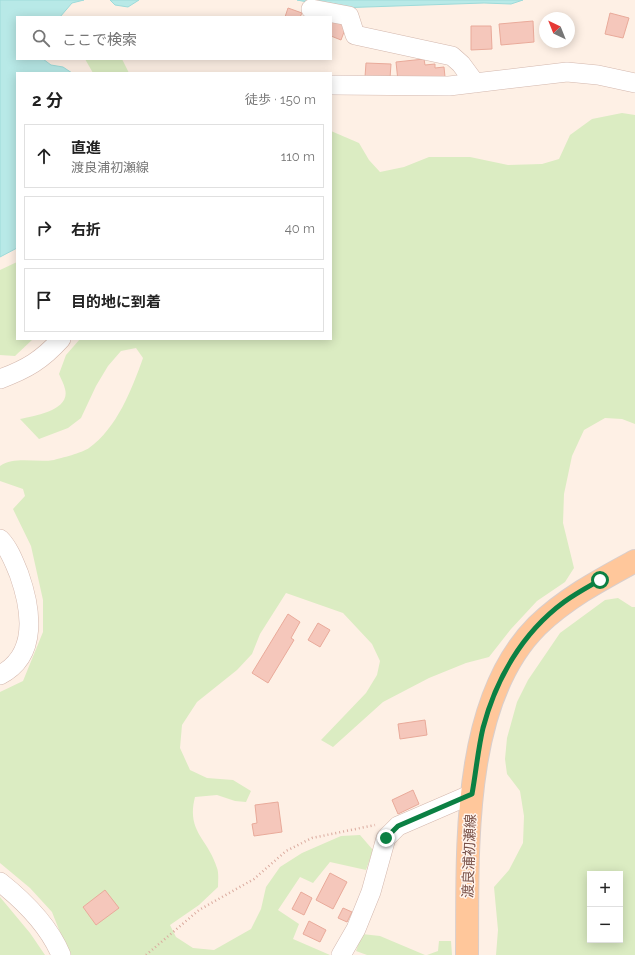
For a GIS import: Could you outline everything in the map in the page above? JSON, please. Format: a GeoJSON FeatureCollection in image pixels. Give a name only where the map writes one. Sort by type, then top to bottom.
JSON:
{"type":"FeatureCollection","features":[{"type":"Feature","properties":{"kind":"main road","name":"渡良浦初瀬線"},"geometry":{"type":"LineString","coordinates":[[467,955],[468,855],[472,794],[483,730],[492,699],[503,674],[518,650],[536,627],[563,602],[635,561]]}},
{"type":"Feature","properties":{"kind":"street"},"geometry":{"type":"LineString","coordinates":[[311,9],[349,16],[355,35],[452,56],[461,64],[475,83]]}},
{"type":"Feature","properties":{"kind":"street"},"geometry":{"type":"LineString","coordinates":[[332,85],[449,86],[567,72],[598,74],[635,83]]}},
{"type":"Feature","properties":{"kind":"street"},"geometry":{"type":"LineString","coordinates":[[0,379],[19,372],[44,357],[60,340]]}},
{"type":"Feature","properties":{"kind":"street"},"geometry":{"type":"LineString","coordinates":[[0,539],[5,544],[25,591],[30,620],[26,644],[18,659],[0,675]]}},
{"type":"Feature","properties":{"kind":"street"},"geometry":{"type":"LineString","coordinates":[[342,955],[356,929],[371,892],[386,838],[398,826],[472,794]]}},
{"type":"Feature","properties":{"kind":"street"},"geometry":{"type":"LineString","coordinates":[[0,882],[17,896],[48,931],[61,955]]}},
{"type":"Feature","properties":{"kind":"path"},"geometry":{"type":"LineString","coordinates":[[146,955],[199,910],[254,879],[286,851],[312,838],[340,831],[373,825],[398,826]]}},
{"type":"Feature","properties":{"kind":"green space"},"geometry":{"type":"Polygon","coordinates":[[[86,60],[122,60],[128,72],[92,72],[86,60]]]}},
{"type":"Feature","properties":{"kind":"green space"},"geometry":{"type":"Polygon","coordinates":[[[622,113],[635,115],[635,424],[622,419],[605,418],[584,430],[572,456],[564,494],[563,523],[574,568],[565,582],[537,601],[511,629],[489,657],[466,663],[429,678],[383,702],[333,747],[321,740],[366,693],[377,675],[380,661],[372,644],[343,613],[286,593],[260,634],[252,654],[237,670],[197,702],[182,725],[180,748],[190,770],[207,778],[233,780],[251,791],[246,802],[235,801],[217,795],[195,797],[193,819],[199,834],[217,868],[218,887],[199,905],[170,925],[176,937],[193,948],[214,950],[251,929],[261,909],[266,887],[280,867],[302,853],[341,836],[360,835],[373,850],[366,870],[330,862],[313,883],[300,877],[278,910],[299,924],[293,939],[330,955],[69,955],[52,912],[30,888],[0,863],[0,692],[23,681],[43,632],[43,600],[31,546],[13,509],[25,496],[23,489],[0,481],[0,466],[19,460],[54,460],[89,448],[108,430],[115,419],[134,382],[143,358],[136,348],[121,351],[108,366],[96,386],[81,418],[68,428],[39,439],[20,419],[50,411],[63,402],[65,389],[59,374],[66,355],[79,340],[332,340],[332,131],[359,143],[369,160],[380,172],[404,167],[429,157],[470,157],[508,165],[542,164],[559,159],[570,135],[592,119],[622,113]]]}},
{"type":"Feature","properties":{"kind":"green space"},"geometry":{"type":"Polygon","coordinates":[[[16,262],[16,340],[32,340],[15,356],[0,355],[0,270],[16,262]]]}},
{"type":"Feature","properties":{"kind":"green space"},"geometry":{"type":"Polygon","coordinates":[[[618,598],[632,607],[635,607],[635,955],[496,955],[498,930],[494,887],[509,870],[523,843],[524,816],[520,791],[507,774],[505,759],[507,738],[517,702],[528,680],[560,633],[605,600],[618,598]]]}},
{"type":"Feature","properties":{"kind":"green space"},"geometry":{"type":"Polygon","coordinates":[[[0,897],[30,933],[45,955],[0,955],[0,897]]]}},
{"type":"Feature","properties":{"kind":"green space"},"geometry":{"type":"Polygon","coordinates":[[[362,934],[380,936],[425,955],[367,955],[356,951],[362,934]]]}},
{"type":"Feature","properties":{"kind":"green space"},"geometry":{"type":"Polygon","coordinates":[[[439,941],[451,941],[452,955],[427,955],[438,951],[439,941]]]}},
{"type":"Feature","properties":{"kind":"water"},"geometry":{"type":"Polygon","coordinates":[[[0,0],[84,0],[72,3],[61,16],[16,16],[16,60],[44,60],[51,65],[63,67],[70,72],[16,72],[16,249],[0,257],[0,0]]]}},
{"type":"Feature","properties":{"kind":"water"},"geometry":{"type":"Polygon","coordinates":[[[110,0],[139,0],[128,7],[115,5],[110,0]]]}},
{"type":"Feature","properties":{"kind":"water"},"geometry":{"type":"Polygon","coordinates":[[[297,0],[523,0],[511,4],[484,3],[337,8],[297,0]]]}},
{"type":"Feature","properties":{"kind":"building"},"geometry":{"type":"Polygon","coordinates":[[[288,8],[302,13],[300,16],[285,16],[288,8]]]}},
{"type":"Feature","properties":{"kind":"building"},"geometry":{"type":"Polygon","coordinates":[[[610,13],[629,18],[623,38],[605,34],[610,13]]]}},
{"type":"Feature","properties":{"kind":"building"},"geometry":{"type":"Polygon","coordinates":[[[332,19],[347,24],[341,40],[332,36],[332,19]]]}},
{"type":"Feature","properties":{"kind":"building"},"geometry":{"type":"Polygon","coordinates":[[[533,21],[534,42],[501,45],[499,24],[533,21]]]}},
{"type":"Feature","properties":{"kind":"building"},"geometry":{"type":"Polygon","coordinates":[[[471,26],[491,26],[492,49],[471,50],[471,26]]]}},
{"type":"Feature","properties":{"kind":"building"},"geometry":{"type":"Polygon","coordinates":[[[424,59],[425,65],[435,64],[435,68],[444,67],[445,77],[398,81],[396,62],[424,59]]]}},
{"type":"Feature","properties":{"kind":"building"},"geometry":{"type":"Polygon","coordinates":[[[366,63],[391,64],[390,78],[365,77],[366,63]]]}},
{"type":"Feature","properties":{"kind":"building"},"geometry":{"type":"Polygon","coordinates":[[[288,614],[300,622],[291,638],[294,640],[268,683],[252,673],[288,614]]]}},
{"type":"Feature","properties":{"kind":"building"},"geometry":{"type":"Polygon","coordinates":[[[318,623],[330,630],[320,647],[308,640],[318,623]]]}},
{"type":"Feature","properties":{"kind":"building"},"geometry":{"type":"Polygon","coordinates":[[[425,720],[427,735],[400,739],[398,724],[425,720]]]}},
{"type":"Feature","properties":{"kind":"building"},"geometry":{"type":"Polygon","coordinates":[[[413,790],[419,804],[398,814],[392,800],[413,790]]]}},
{"type":"Feature","properties":{"kind":"building"},"geometry":{"type":"Polygon","coordinates":[[[278,802],[282,832],[254,836],[252,824],[257,823],[255,805],[278,802]]]}},
{"type":"Feature","properties":{"kind":"building"},"geometry":{"type":"Polygon","coordinates":[[[330,873],[347,882],[333,909],[316,900],[330,873]]]}},
{"type":"Feature","properties":{"kind":"building"},"geometry":{"type":"Polygon","coordinates":[[[105,890],[119,908],[96,925],[83,907],[105,890]]]}},
{"type":"Feature","properties":{"kind":"building"},"geometry":{"type":"Polygon","coordinates":[[[301,892],[312,898],[304,915],[292,909],[301,892]]]}},
{"type":"Feature","properties":{"kind":"building"},"geometry":{"type":"Polygon","coordinates":[[[343,908],[352,912],[347,922],[338,918],[343,908]]]}},
{"type":"Feature","properties":{"kind":"building"},"geometry":{"type":"Polygon","coordinates":[[[309,921],[326,930],[320,942],[303,934],[309,921]]]}},
{"type":"Feature","properties":{"kind":"route"},"geometry":{"type":"LineString","coordinates":[[386,838],[398,826],[472,794],[483,730],[492,699],[503,674],[518,650],[536,627],[563,602],[600,580]]}}]}
